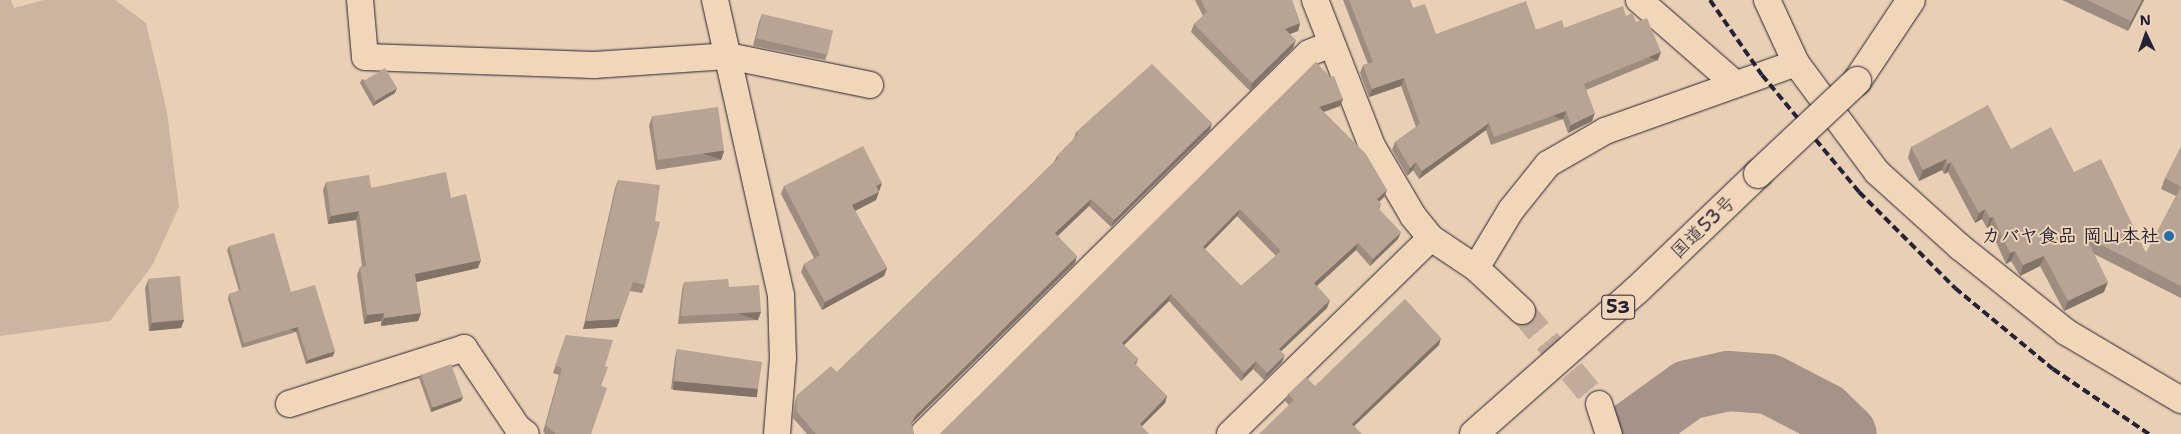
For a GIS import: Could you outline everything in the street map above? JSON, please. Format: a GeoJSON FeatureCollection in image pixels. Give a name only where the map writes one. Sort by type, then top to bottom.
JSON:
{"type":"FeatureCollection","features":[{"type":"Feature","properties":{"kind":"highway","name":"国道53号"},"geometry":{"type":"LineString","coordinates":[[1474,434],[1637,290],[1857,81],[1910,0]]}},
{"type":"Feature","properties":{"kind":"street"},"geometry":{"type":"LineString","coordinates":[[360,0],[365,57],[594,64],[728,56],[870,85]]}},
{"type":"Feature","properties":{"kind":"street"},"geometry":{"type":"LineString","coordinates":[[715,0],[781,296],[783,358],[777,434]]}},
{"type":"Feature","properties":{"kind":"street"},"geometry":{"type":"LineString","coordinates":[[1314,0],[1372,146],[1413,216],[1431,238],[1476,268],[1522,311]]}},
{"type":"Feature","properties":{"kind":"street"},"geometry":{"type":"LineString","coordinates":[[1639,0],[1734,83]]}},
{"type":"Feature","properties":{"kind":"street"},"geometry":{"type":"LineString","coordinates":[[1767,0],[1796,63],[1878,172],[1960,247],[2066,332],[2181,400]]}},
{"type":"Feature","properties":{"kind":"street"},"geometry":{"type":"LineString","coordinates":[[923,434],[1309,53],[1331,44]]}},
{"type":"Feature","properties":{"kind":"street"},"geometry":{"type":"LineString","coordinates":[[1476,268],[1511,210],[1548,164],[1605,131],[1734,83],[1796,63]]}},
{"type":"Feature","properties":{"kind":"street"},"geometry":{"type":"LineString","coordinates":[[1230,434],[1431,238]]}},
{"type":"Feature","properties":{"kind":"street"},"geometry":{"type":"LineString","coordinates":[[289,404],[464,348],[517,427],[526,434]]}},
{"type":"Feature","properties":{"kind":"shaded area"},"geometry":{"type":"Polygon","coordinates":[[[0,0],[11,0],[14,8],[44,0],[115,0],[146,23],[167,112],[179,207],[152,266],[110,321],[0,336],[0,0]]]}},
{"type":"Feature","properties":{"kind":"building"},"geometry":{"type":"Polygon","coordinates":[[[1201,0],[1292,0],[1300,23],[1285,29],[1296,40],[1252,83],[1194,24],[1207,12],[1201,0]]]}},
{"type":"Feature","properties":{"kind":"building"},"geometry":{"type":"Polygon","coordinates":[[[1349,0],[1410,0],[1413,8],[1425,4],[1436,34],[1526,1],[1536,30],[1562,20],[1564,28],[1623,6],[1626,16],[1632,13],[1636,22],[1647,18],[1661,52],[1584,84],[1595,113],[1571,125],[1566,111],[1494,137],[1489,123],[1422,171],[1416,162],[1410,168],[1395,142],[1420,124],[1404,78],[1372,89],[1363,65],[1373,62],[1349,0]]]}},
{"type":"Feature","properties":{"kind":"building"},"geometry":{"type":"Polygon","coordinates":[[[2087,0],[2142,0],[2131,21],[2087,0]]]}},
{"type":"Feature","properties":{"kind":"building"},"geometry":{"type":"Polygon","coordinates":[[[762,14],[833,30],[828,55],[756,38],[762,14]]]}},
{"type":"Feature","properties":{"kind":"building"},"geometry":{"type":"Polygon","coordinates":[[[1316,62],[1330,77],[1334,76],[1343,99],[1319,107],[1366,154],[1387,190],[1377,199],[1381,204],[1378,208],[1401,232],[1373,259],[1358,243],[1314,283],[1330,300],[1279,349],[1285,355],[1267,373],[1256,361],[1244,373],[1171,294],[1122,343],[1138,359],[1134,363],[1167,396],[1140,424],[1149,434],[940,434],[1316,62]],[[1240,209],[1203,247],[1241,286],[1281,251],[1240,209]]]}},
{"type":"Feature","properties":{"kind":"building"},"geometry":{"type":"Polygon","coordinates":[[[1152,64],[1212,123],[1114,220],[1091,199],[1055,233],[1077,256],[915,416],[911,423],[914,434],[816,434],[796,411],[797,395],[831,366],[837,372],[1059,158],[1057,156],[1078,134],[1076,132],[1152,64]]]}},
{"type":"Feature","properties":{"kind":"building"},"geometry":{"type":"Polygon","coordinates":[[[385,68],[397,88],[375,101],[364,81],[385,68]]]}},
{"type":"Feature","properties":{"kind":"building"},"geometry":{"type":"Polygon","coordinates":[[[1988,105],[2011,149],[2051,127],[2074,172],[2101,159],[2146,253],[2181,187],[2181,286],[2086,237],[2108,282],[2068,301],[2044,256],[2023,265],[2015,251],[2010,253],[1993,217],[1990,218],[1985,209],[1979,213],[1951,162],[1948,164],[1946,159],[1923,170],[1911,147],[1988,105]]]}},
{"type":"Feature","properties":{"kind":"building"},"geometry":{"type":"Polygon","coordinates":[[[718,107],[724,151],[658,160],[652,116],[718,107]]]}},
{"type":"Feature","properties":{"kind":"building"},"geometry":{"type":"Polygon","coordinates":[[[863,146],[882,183],[876,186],[879,192],[852,205],[887,268],[825,302],[804,264],[820,255],[784,186],[863,146]]]}},
{"type":"Feature","properties":{"kind":"building"},"geometry":{"type":"Polygon","coordinates":[[[2181,147],[2181,187],[2165,178],[2181,147]]]}},
{"type":"Feature","properties":{"kind":"building"},"geometry":{"type":"Polygon","coordinates":[[[446,172],[451,198],[466,194],[481,260],[415,274],[421,313],[384,318],[384,313],[367,315],[360,267],[366,266],[359,211],[331,216],[326,182],[369,175],[371,188],[446,172]]]}},
{"type":"Feature","properties":{"kind":"building"},"geometry":{"type":"Polygon","coordinates":[[[618,180],[660,185],[655,221],[660,222],[645,285],[633,282],[620,319],[586,321],[618,180]]]}},
{"type":"Feature","properties":{"kind":"building"},"geometry":{"type":"Polygon","coordinates":[[[274,233],[291,292],[315,285],[335,351],[308,360],[298,327],[244,343],[229,294],[241,290],[229,246],[274,233]]]}},
{"type":"Feature","properties":{"kind":"building"},"geometry":{"type":"Polygon","coordinates":[[[180,276],[184,320],[152,323],[148,279],[180,276]]]}},
{"type":"Feature","properties":{"kind":"building"},"geometry":{"type":"Polygon","coordinates":[[[728,279],[729,287],[759,285],[761,312],[681,316],[684,282],[728,279]]]}},
{"type":"Feature","properties":{"kind":"building"},"geometry":{"type":"Polygon","coordinates":[[[1405,299],[1441,338],[1352,424],[1362,434],[1259,434],[1294,400],[1288,394],[1306,377],[1315,386],[1405,299]]]}},
{"type":"Feature","properties":{"kind":"building"},"geometry":{"type":"Polygon","coordinates":[[[566,335],[613,340],[605,366],[608,367],[601,386],[607,388],[591,434],[556,434],[546,425],[562,368],[555,366],[566,335]]]}},
{"type":"Feature","properties":{"kind":"building"},"geometry":{"type":"Polygon","coordinates":[[[677,349],[762,362],[758,389],[674,381],[677,349]]]}},
{"type":"Feature","properties":{"kind":"building"},"geometry":{"type":"Polygon","coordinates":[[[451,364],[463,397],[433,408],[421,375],[451,364]]]}},
{"type":"Feature","properties":{"kind":"waterway"},"geometry":{"type":"LineString","coordinates":[[1627,434],[1688,390],[1728,381],[1769,384],[1825,413],[1847,434]]}},
{"type":"Feature","properties":{"kind":"tunnel"},"geometry":{"type":"LineString","coordinates":[[1522,311],[1599,404]]}},
{"type":"Feature","properties":{"kind":"railway"},"geometry":{"type":"LineString","coordinates":[[1710,0],[1762,75],[1859,192],[1955,288],[2053,369],[2149,434]]}},
{"type":"Feature","properties":{"kind":"place","name":"カバヤ食品 岡山本社"},"geometry":{"type":"Point","coordinates":[2169,236]}}]}
